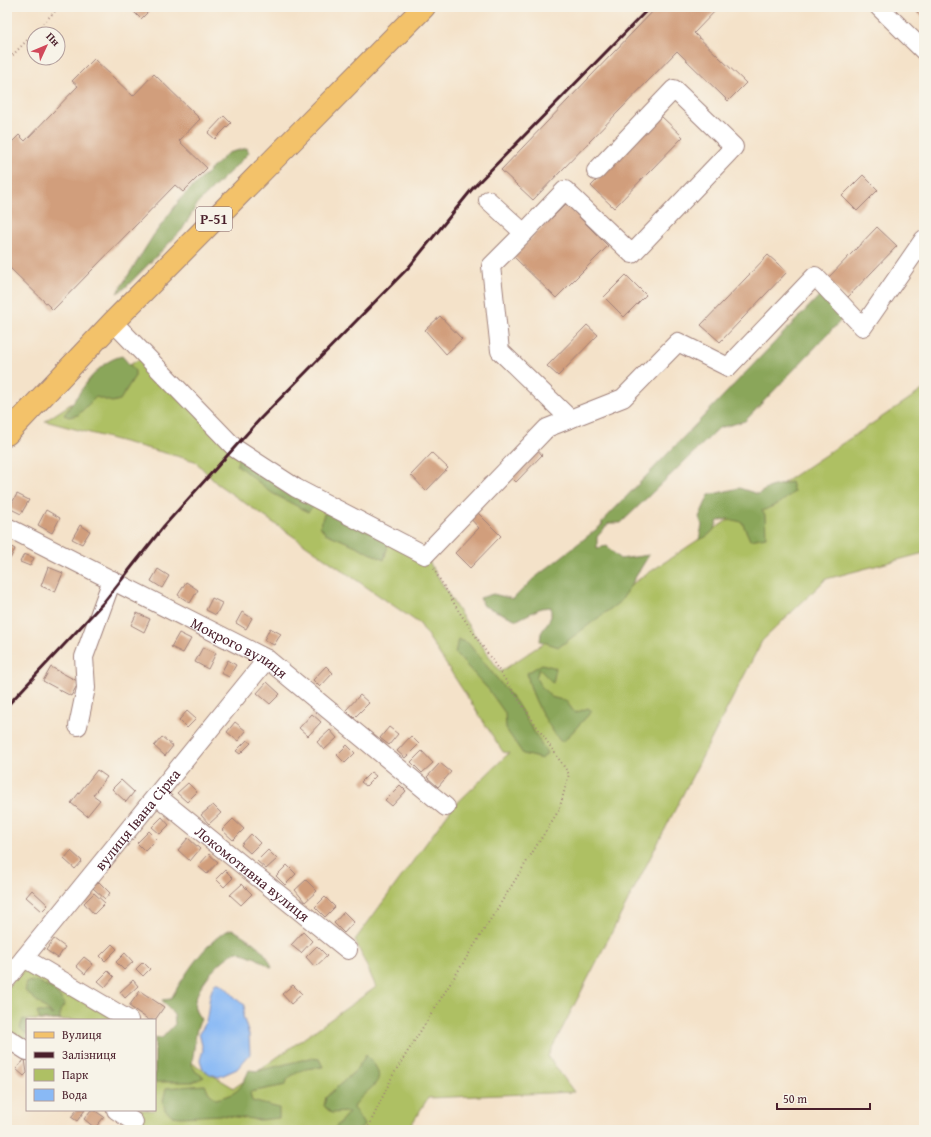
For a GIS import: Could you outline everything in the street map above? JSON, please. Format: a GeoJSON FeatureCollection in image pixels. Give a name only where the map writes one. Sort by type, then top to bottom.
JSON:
{"type":"FeatureCollection","features":[{"type":"Feature","properties":{"kind":"main road","name":"Р-51"},"geometry":{"type":"LineString","coordinates":[[7,434],[113,322],[424,7]]}},
{"type":"Feature","properties":{"kind":"street"},"geometry":{"type":"LineString","coordinates":[[879,7],[924,51]]}},
{"type":"Feature","properties":{"kind":"street"},"geometry":{"type":"LineString","coordinates":[[570,419],[500,351],[491,266],[564,190],[632,254],[734,147],[674,89],[596,171]]}},
{"type":"Feature","properties":{"kind":"street"},"geometry":{"type":"LineString","coordinates":[[488,200],[524,233]]}},
{"type":"Feature","properties":{"kind":"street"},"geometry":{"type":"LineString","coordinates":[[113,322],[236,449],[296,488],[425,555],[547,428],[623,398],[678,342],[728,367],[815,276],[863,327],[924,239]]}},
{"type":"Feature","properties":{"kind":"street","name":"Мокрого вулиця"},"geometry":{"type":"LineString","coordinates":[[7,527],[267,659],[446,807]]}},
{"type":"Feature","properties":{"kind":"street"},"geometry":{"type":"LineString","coordinates":[[78,726],[86,688],[84,657],[112,580]]}},
{"type":"Feature","properties":{"kind":"street","name":"вулиця Івана Сірка"},"geometry":{"type":"LineString","coordinates":[[7,979],[267,659]]}},
{"type":"Feature","properties":{"kind":"street","name":"Локомотивна вулиця"},"geometry":{"type":"LineString","coordinates":[[157,796],[348,950]]}},
{"type":"Feature","properties":{"kind":"street"},"geometry":{"type":"LineString","coordinates":[[24,958],[127,1019]]}},
{"type":"Feature","properties":{"kind":"street"},"geometry":{"type":"LineString","coordinates":[[7,1038],[26,1051]]}},
{"type":"Feature","properties":{"kind":"street"},"geometry":{"type":"LineString","coordinates":[[118,1111],[134,1122]]}},
{"type":"Feature","properties":{"kind":"path"},"geometry":{"type":"LineString","coordinates":[[7,61],[59,7]]}},
{"type":"Feature","properties":{"kind":"path"},"geometry":{"type":"LineString","coordinates":[[367,1130],[393,1075],[559,810],[569,774],[458,610],[425,555]]}},
{"type":"Feature","properties":{"kind":"green space"},"geometry":{"type":"Polygon","coordinates":[[[247,148],[249,153],[198,203],[182,230],[125,288],[117,293],[153,236],[182,197],[228,153],[247,148]]]}},
{"type":"Feature","properties":{"kind":"green space"},"geometry":{"type":"Polygon","coordinates":[[[824,291],[846,315],[745,421],[719,428],[621,523],[609,523],[597,537],[597,548],[607,546],[620,559],[649,555],[621,601],[559,647],[540,641],[541,633],[551,617],[551,607],[541,608],[517,620],[484,606],[480,598],[493,594],[513,599],[532,580],[603,524],[601,523],[824,291]]]}},
{"type":"Feature","properties":{"kind":"green space"},"geometry":{"type":"Polygon","coordinates":[[[145,355],[236,449],[425,555],[458,610],[500,672],[924,389],[924,553],[826,579],[762,641],[548,1056],[574,1092],[428,1098],[408,1130],[144,1130],[136,1120],[122,1111],[156,1111],[156,1042],[234,1088],[376,987],[355,940],[452,808],[509,753],[503,752],[420,624],[216,483],[195,461],[45,421],[145,355]]]}},
{"type":"Feature","properties":{"kind":"green space"},"geometry":{"type":"Polygon","coordinates":[[[122,356],[135,371],[135,376],[120,400],[112,402],[96,397],[78,415],[69,417],[64,415],[96,372],[112,359],[122,356]]]}},
{"type":"Feature","properties":{"kind":"green space"},"geometry":{"type":"Polygon","coordinates":[[[239,453],[316,504],[308,512],[272,493],[237,465],[239,453]]]}},
{"type":"Feature","properties":{"kind":"green space"},"geometry":{"type":"Polygon","coordinates":[[[791,482],[794,492],[780,503],[762,511],[765,515],[766,537],[750,540],[742,522],[728,519],[718,521],[711,533],[699,540],[702,525],[699,517],[709,495],[739,488],[758,494],[770,487],[791,482]]]}},
{"type":"Feature","properties":{"kind":"green space"},"geometry":{"type":"Polygon","coordinates":[[[329,513],[389,541],[384,560],[325,533],[320,526],[324,514],[329,513]]]}},
{"type":"Feature","properties":{"kind":"green space"},"geometry":{"type":"Polygon","coordinates":[[[458,639],[468,643],[516,702],[547,753],[542,759],[523,754],[506,729],[505,713],[488,689],[455,653],[458,639]]]}},
{"type":"Feature","properties":{"kind":"green space"},"geometry":{"type":"Polygon","coordinates":[[[542,664],[556,668],[553,683],[539,669],[536,678],[551,697],[566,701],[575,713],[588,708],[592,711],[564,741],[560,741],[544,717],[535,700],[529,682],[527,673],[542,664]]]}},
{"type":"Feature","properties":{"kind":"green space"},"geometry":{"type":"Polygon","coordinates":[[[232,929],[256,945],[266,955],[272,968],[256,958],[237,951],[224,960],[201,986],[195,1004],[196,1011],[201,1019],[198,1024],[191,1064],[196,1072],[204,1077],[193,1082],[156,1082],[156,1038],[162,1038],[175,1024],[174,1015],[162,1000],[171,999],[189,969],[205,949],[223,933],[232,929]]]}},
{"type":"Feature","properties":{"kind":"green space"},"geometry":{"type":"Polygon","coordinates":[[[25,963],[118,1019],[26,1019],[26,1047],[7,1035],[7,989],[25,963]]]}},
{"type":"Feature","properties":{"kind":"green space"},"geometry":{"type":"Polygon","coordinates":[[[36,981],[53,989],[65,1004],[60,1011],[60,1019],[40,1019],[37,1012],[46,1012],[53,1015],[25,991],[27,982],[36,981]]]}},
{"type":"Feature","properties":{"kind":"green space"},"geometry":{"type":"Polygon","coordinates":[[[23,1019],[26,1020],[26,1034],[20,1028],[23,1019]]]}},
{"type":"Feature","properties":{"kind":"green space"},"geometry":{"type":"Polygon","coordinates":[[[366,1055],[375,1065],[378,1073],[378,1079],[359,1100],[354,1108],[364,1125],[360,1130],[333,1130],[349,1112],[331,1113],[324,1106],[326,1097],[355,1071],[366,1055]]]}},
{"type":"Feature","properties":{"kind":"green space"},"geometry":{"type":"Polygon","coordinates":[[[310,1058],[319,1059],[323,1067],[299,1071],[287,1080],[286,1085],[250,1092],[252,1101],[279,1108],[279,1118],[260,1120],[220,1115],[181,1117],[173,1116],[165,1110],[163,1101],[166,1088],[205,1085],[209,1093],[216,1099],[234,1093],[243,1083],[249,1070],[258,1071],[310,1058]]]}},
{"type":"Feature","properties":{"kind":"water"},"geometry":{"type":"Polygon","coordinates":[[[216,982],[225,987],[245,1005],[243,1016],[249,1035],[250,1054],[237,1069],[219,1077],[210,1074],[203,1069],[200,1060],[203,1050],[199,1033],[206,1021],[210,995],[216,982]]]}},
{"type":"Feature","properties":{"kind":"building"},"geometry":{"type":"Polygon","coordinates":[[[129,7],[153,7],[141,19],[129,7]]]}},
{"type":"Feature","properties":{"kind":"building"},"geometry":{"type":"Polygon","coordinates":[[[657,7],[719,7],[694,33],[746,83],[728,101],[677,51],[533,200],[501,170],[657,7]]]}},
{"type":"Feature","properties":{"kind":"building"},"geometry":{"type":"Polygon","coordinates":[[[912,7],[924,7],[924,19],[912,7]]]}},
{"type":"Feature","properties":{"kind":"building"},"geometry":{"type":"Polygon","coordinates":[[[94,59],[133,96],[154,74],[200,119],[179,141],[207,168],[183,192],[175,185],[53,310],[7,265],[7,147],[19,135],[25,141],[78,86],[72,81],[94,59]]]}},
{"type":"Feature","properties":{"kind":"building"},"geometry":{"type":"Polygon","coordinates":[[[660,115],[683,137],[614,208],[591,186],[660,115]]]}},
{"type":"Feature","properties":{"kind":"building"},"geometry":{"type":"Polygon","coordinates":[[[224,116],[231,123],[215,139],[208,133],[224,116]]]}},
{"type":"Feature","properties":{"kind":"building"},"geometry":{"type":"Polygon","coordinates":[[[863,175],[878,190],[857,211],[842,196],[863,175]]]}},
{"type":"Feature","properties":{"kind":"building"},"geometry":{"type":"Polygon","coordinates":[[[566,204],[608,246],[556,298],[513,256],[566,204]]]}},
{"type":"Feature","properties":{"kind":"building"},"geometry":{"type":"Polygon","coordinates":[[[877,227],[897,246],[847,298],[827,279],[877,227]]]}},
{"type":"Feature","properties":{"kind":"building"},"geometry":{"type":"Polygon","coordinates":[[[768,255],[787,272],[720,342],[701,325],[768,255]]]}},
{"type":"Feature","properties":{"kind":"building"},"geometry":{"type":"Polygon","coordinates":[[[626,275],[646,295],[624,317],[604,297],[626,275]]]}},
{"type":"Feature","properties":{"kind":"building"},"geometry":{"type":"Polygon","coordinates":[[[440,316],[462,339],[446,354],[425,330],[440,316]]]}},
{"type":"Feature","properties":{"kind":"building"},"geometry":{"type":"Polygon","coordinates":[[[587,325],[598,335],[558,376],[547,366],[587,325]]]}},
{"type":"Feature","properties":{"kind":"building"},"geometry":{"type":"Polygon","coordinates":[[[536,448],[542,455],[516,482],[509,475],[536,448]]]}},
{"type":"Feature","properties":{"kind":"building"},"geometry":{"type":"Polygon","coordinates":[[[432,453],[448,468],[426,491],[411,475],[432,453]]]}},
{"type":"Feature","properties":{"kind":"building"},"geometry":{"type":"Polygon","coordinates":[[[17,494],[29,500],[21,514],[9,508],[17,494]]]}},
{"type":"Feature","properties":{"kind":"building"},"geometry":{"type":"Polygon","coordinates":[[[474,509],[501,536],[470,568],[455,553],[479,528],[468,516],[474,509]]]}},
{"type":"Feature","properties":{"kind":"building"},"geometry":{"type":"Polygon","coordinates":[[[46,510],[60,518],[52,533],[38,525],[46,510]]]}},
{"type":"Feature","properties":{"kind":"building"},"geometry":{"type":"Polygon","coordinates":[[[80,525],[90,531],[82,544],[72,539],[80,525]]]}},
{"type":"Feature","properties":{"kind":"building"},"geometry":{"type":"Polygon","coordinates":[[[8,545],[15,549],[10,559],[7,557],[8,545]]]}},
{"type":"Feature","properties":{"kind":"building"},"geometry":{"type":"Polygon","coordinates":[[[24,554],[34,558],[30,566],[20,562],[24,554]]]}},
{"type":"Feature","properties":{"kind":"building"},"geometry":{"type":"Polygon","coordinates":[[[48,567],[63,573],[55,592],[41,586],[48,567]]]}},
{"type":"Feature","properties":{"kind":"building"},"geometry":{"type":"Polygon","coordinates":[[[158,569],[169,576],[162,588],[151,581],[158,569]]]}},
{"type":"Feature","properties":{"kind":"building"},"geometry":{"type":"Polygon","coordinates":[[[186,582],[198,590],[190,603],[178,595],[186,582]]]}},
{"type":"Feature","properties":{"kind":"building"},"geometry":{"type":"Polygon","coordinates":[[[212,598],[222,603],[216,615],[206,610],[212,598]]]}},
{"type":"Feature","properties":{"kind":"building"},"geometry":{"type":"Polygon","coordinates":[[[242,612],[252,618],[246,629],[236,623],[242,612]]]}},
{"type":"Feature","properties":{"kind":"building"},"geometry":{"type":"Polygon","coordinates":[[[137,613],[150,619],[144,632],[131,625],[137,613]]]}},
{"type":"Feature","properties":{"kind":"building"},"geometry":{"type":"Polygon","coordinates":[[[270,628],[281,634],[274,645],[264,640],[270,628]]]}},
{"type":"Feature","properties":{"kind":"building"},"geometry":{"type":"Polygon","coordinates":[[[179,633],[191,639],[183,653],[171,647],[179,633]]]}},
{"type":"Feature","properties":{"kind":"building"},"geometry":{"type":"Polygon","coordinates":[[[203,647],[216,653],[208,669],[195,662],[203,647]]]}},
{"type":"Feature","properties":{"kind":"building"},"geometry":{"type":"Polygon","coordinates":[[[228,660],[236,665],[229,677],[221,673],[228,660]]]}},
{"type":"Feature","properties":{"kind":"building"},"geometry":{"type":"Polygon","coordinates":[[[326,666],[333,673],[320,687],[313,680],[326,666]]]}},
{"type":"Feature","properties":{"kind":"building"},"geometry":{"type":"Polygon","coordinates":[[[51,667],[79,682],[71,696],[43,681],[51,667]]]}},
{"type":"Feature","properties":{"kind":"building"},"geometry":{"type":"Polygon","coordinates":[[[267,682],[280,694],[270,704],[257,693],[267,682]]]}},
{"type":"Feature","properties":{"kind":"building"},"geometry":{"type":"Polygon","coordinates":[[[360,695],[369,703],[354,718],[346,710],[360,695]]]}},
{"type":"Feature","properties":{"kind":"building"},"geometry":{"type":"Polygon","coordinates":[[[187,711],[196,719],[187,728],[179,720],[187,711]]]}},
{"type":"Feature","properties":{"kind":"building"},"geometry":{"type":"Polygon","coordinates":[[[312,714],[321,722],[308,736],[299,728],[312,714]]]}},
{"type":"Feature","properties":{"kind":"building"},"geometry":{"type":"Polygon","coordinates":[[[235,722],[246,731],[238,741],[227,732],[235,722]]]}},
{"type":"Feature","properties":{"kind":"building"},"geometry":{"type":"Polygon","coordinates":[[[389,727],[398,734],[389,745],[380,738],[389,727]]]}},
{"type":"Feature","properties":{"kind":"building"},"geometry":{"type":"Polygon","coordinates":[[[330,730],[337,738],[324,750],[317,742],[330,730]]]}},
{"type":"Feature","properties":{"kind":"building"},"geometry":{"type":"Polygon","coordinates":[[[411,736],[419,744],[405,758],[397,751],[411,736]]]}},
{"type":"Feature","properties":{"kind":"building"},"geometry":{"type":"Polygon","coordinates":[[[162,737],[173,746],[165,756],[154,746],[162,737]]]}},
{"type":"Feature","properties":{"kind":"building"},"geometry":{"type":"Polygon","coordinates":[[[247,740],[251,743],[240,754],[236,751],[247,740]]]}},
{"type":"Feature","properties":{"kind":"building"},"geometry":{"type":"Polygon","coordinates":[[[347,745],[355,753],[345,763],[337,755],[347,745]]]}},
{"type":"Feature","properties":{"kind":"building"},"geometry":{"type":"Polygon","coordinates":[[[422,751],[433,763],[422,773],[411,762],[422,751]]]}},
{"type":"Feature","properties":{"kind":"building"},"geometry":{"type":"Polygon","coordinates":[[[440,763],[451,772],[438,787],[427,777],[440,763]]]}},
{"type":"Feature","properties":{"kind":"building"},"geometry":{"type":"Polygon","coordinates":[[[97,770],[107,777],[93,795],[100,800],[87,816],[71,803],[97,770]]]}},
{"type":"Feature","properties":{"kind":"building"},"geometry":{"type":"Polygon","coordinates":[[[371,772],[376,776],[366,786],[361,782],[371,772]]]}},
{"type":"Feature","properties":{"kind":"building"},"geometry":{"type":"Polygon","coordinates":[[[121,780],[134,792],[126,802],[112,789],[121,780]]]}},
{"type":"Feature","properties":{"kind":"building"},"geometry":{"type":"Polygon","coordinates":[[[188,783],[197,792],[187,802],[177,793],[188,783]]]}},
{"type":"Feature","properties":{"kind":"building"},"geometry":{"type":"Polygon","coordinates":[[[400,785],[406,791],[392,806],[385,800],[400,785]]]}},
{"type":"Feature","properties":{"kind":"building"},"geometry":{"type":"Polygon","coordinates":[[[213,805],[221,813],[209,824],[201,815],[213,805]]]}},
{"type":"Feature","properties":{"kind":"building"},"geometry":{"type":"Polygon","coordinates":[[[162,817],[169,825],[160,834],[152,827],[162,817]]]}},
{"type":"Feature","properties":{"kind":"building"},"geometry":{"type":"Polygon","coordinates":[[[233,819],[244,829],[233,840],[222,830],[233,819]]]}},
{"type":"Feature","properties":{"kind":"building"},"geometry":{"type":"Polygon","coordinates":[[[149,831],[157,839],[145,851],[137,843],[149,831]]]}},
{"type":"Feature","properties":{"kind":"building"},"geometry":{"type":"Polygon","coordinates":[[[251,834],[260,843],[250,853],[241,845],[251,834]]]}},
{"type":"Feature","properties":{"kind":"building"},"geometry":{"type":"Polygon","coordinates":[[[188,838],[200,849],[190,861],[178,850],[188,838]]]}},
{"type":"Feature","properties":{"kind":"building"},"geometry":{"type":"Polygon","coordinates":[[[268,850],[277,859],[266,869],[257,861],[268,850]]]}},
{"type":"Feature","properties":{"kind":"building"},"geometry":{"type":"Polygon","coordinates":[[[71,851],[82,861],[75,869],[64,859],[71,851]]]}},
{"type":"Feature","properties":{"kind":"building"},"geometry":{"type":"Polygon","coordinates":[[[209,854],[218,862],[207,874],[198,866],[209,854]]]}},
{"type":"Feature","properties":{"kind":"building"},"geometry":{"type":"Polygon","coordinates":[[[287,865],[296,874],[285,885],[276,876],[287,865]]]}},
{"type":"Feature","properties":{"kind":"building"},"geometry":{"type":"Polygon","coordinates":[[[225,870],[233,878],[224,887],[216,879],[225,870]]]}},
{"type":"Feature","properties":{"kind":"building"},"geometry":{"type":"Polygon","coordinates":[[[306,880],[317,891],[305,902],[295,890],[306,880]]]}},
{"type":"Feature","properties":{"kind":"building"},"geometry":{"type":"Polygon","coordinates":[[[99,882],[110,893],[105,899],[93,888],[99,882]]]}},
{"type":"Feature","properties":{"kind":"building"},"geometry":{"type":"Polygon","coordinates":[[[242,884],[252,894],[241,905],[230,895],[242,884]]]}},
{"type":"Feature","properties":{"kind":"building"},"geometry":{"type":"Polygon","coordinates":[[[32,890],[48,905],[42,911],[26,897],[32,890]]]}},
{"type":"Feature","properties":{"kind":"building"},"geometry":{"type":"Polygon","coordinates":[[[94,893],[105,903],[94,914],[84,903],[94,893]]]}},
{"type":"Feature","properties":{"kind":"building"},"geometry":{"type":"Polygon","coordinates":[[[325,897],[335,907],[325,917],[315,907],[325,897]]]}},
{"type":"Feature","properties":{"kind":"building"},"geometry":{"type":"Polygon","coordinates":[[[344,912],[354,922],[344,933],[334,923],[344,912]]]}},
{"type":"Feature","properties":{"kind":"building"},"geometry":{"type":"Polygon","coordinates":[[[303,932],[312,941],[301,953],[291,945],[303,932]]]}},
{"type":"Feature","properties":{"kind":"building"},"geometry":{"type":"Polygon","coordinates":[[[54,939],[65,947],[58,958],[46,950],[54,939]]]}},
{"type":"Feature","properties":{"kind":"building"},"geometry":{"type":"Polygon","coordinates":[[[112,944],[117,949],[105,961],[100,956],[112,944]]]}},
{"type":"Feature","properties":{"kind":"building"},"geometry":{"type":"Polygon","coordinates":[[[317,946],[327,956],[315,967],[306,957],[317,946]]]}},
{"type":"Feature","properties":{"kind":"building"},"geometry":{"type":"Polygon","coordinates":[[[125,953],[133,962],[124,970],[116,962],[125,953]]]}},
{"type":"Feature","properties":{"kind":"building"},"geometry":{"type":"Polygon","coordinates":[[[84,957],[93,964],[85,974],[76,966],[84,957]]]}},
{"type":"Feature","properties":{"kind":"building"},"geometry":{"type":"Polygon","coordinates":[[[143,962],[150,969],[143,976],[136,969],[143,962]]]}},
{"type":"Feature","properties":{"kind":"building"},"geometry":{"type":"Polygon","coordinates":[[[108,971],[114,977],[105,987],[98,981],[108,971]]]}},
{"type":"Feature","properties":{"kind":"building"},"geometry":{"type":"Polygon","coordinates":[[[133,980],[138,986],[125,998],[120,992],[133,980]]]}},
{"type":"Feature","properties":{"kind":"building"},"geometry":{"type":"Polygon","coordinates":[[[293,985],[302,994],[291,1004],[282,994],[293,985]]]}},
{"type":"Feature","properties":{"kind":"building"},"geometry":{"type":"Polygon","coordinates":[[[140,991],[164,1007],[156,1019],[148,1019],[129,1006],[140,991]]]}},
{"type":"Feature","properties":{"kind":"building"},"geometry":{"type":"Polygon","coordinates":[[[7,1054],[11,1057],[7,1063],[7,1054]]]}},
{"type":"Feature","properties":{"kind":"building"},"geometry":{"type":"Polygon","coordinates":[[[25,1059],[26,1074],[24,1076],[16,1069],[25,1059]]]}},
{"type":"Feature","properties":{"kind":"building"},"geometry":{"type":"Polygon","coordinates":[[[76,1111],[84,1111],[77,1121],[71,1117],[76,1111]]]}},
{"type":"Feature","properties":{"kind":"building"},"geometry":{"type":"Polygon","coordinates":[[[90,1111],[95,1111],[104,1117],[95,1128],[84,1119],[90,1111]]]}},
{"type":"Feature","properties":{"kind":"railway"},"geometry":{"type":"LineString","coordinates":[[7,706],[104,602],[164,526],[261,418],[409,267],[473,188],[650,7]]}}]}
